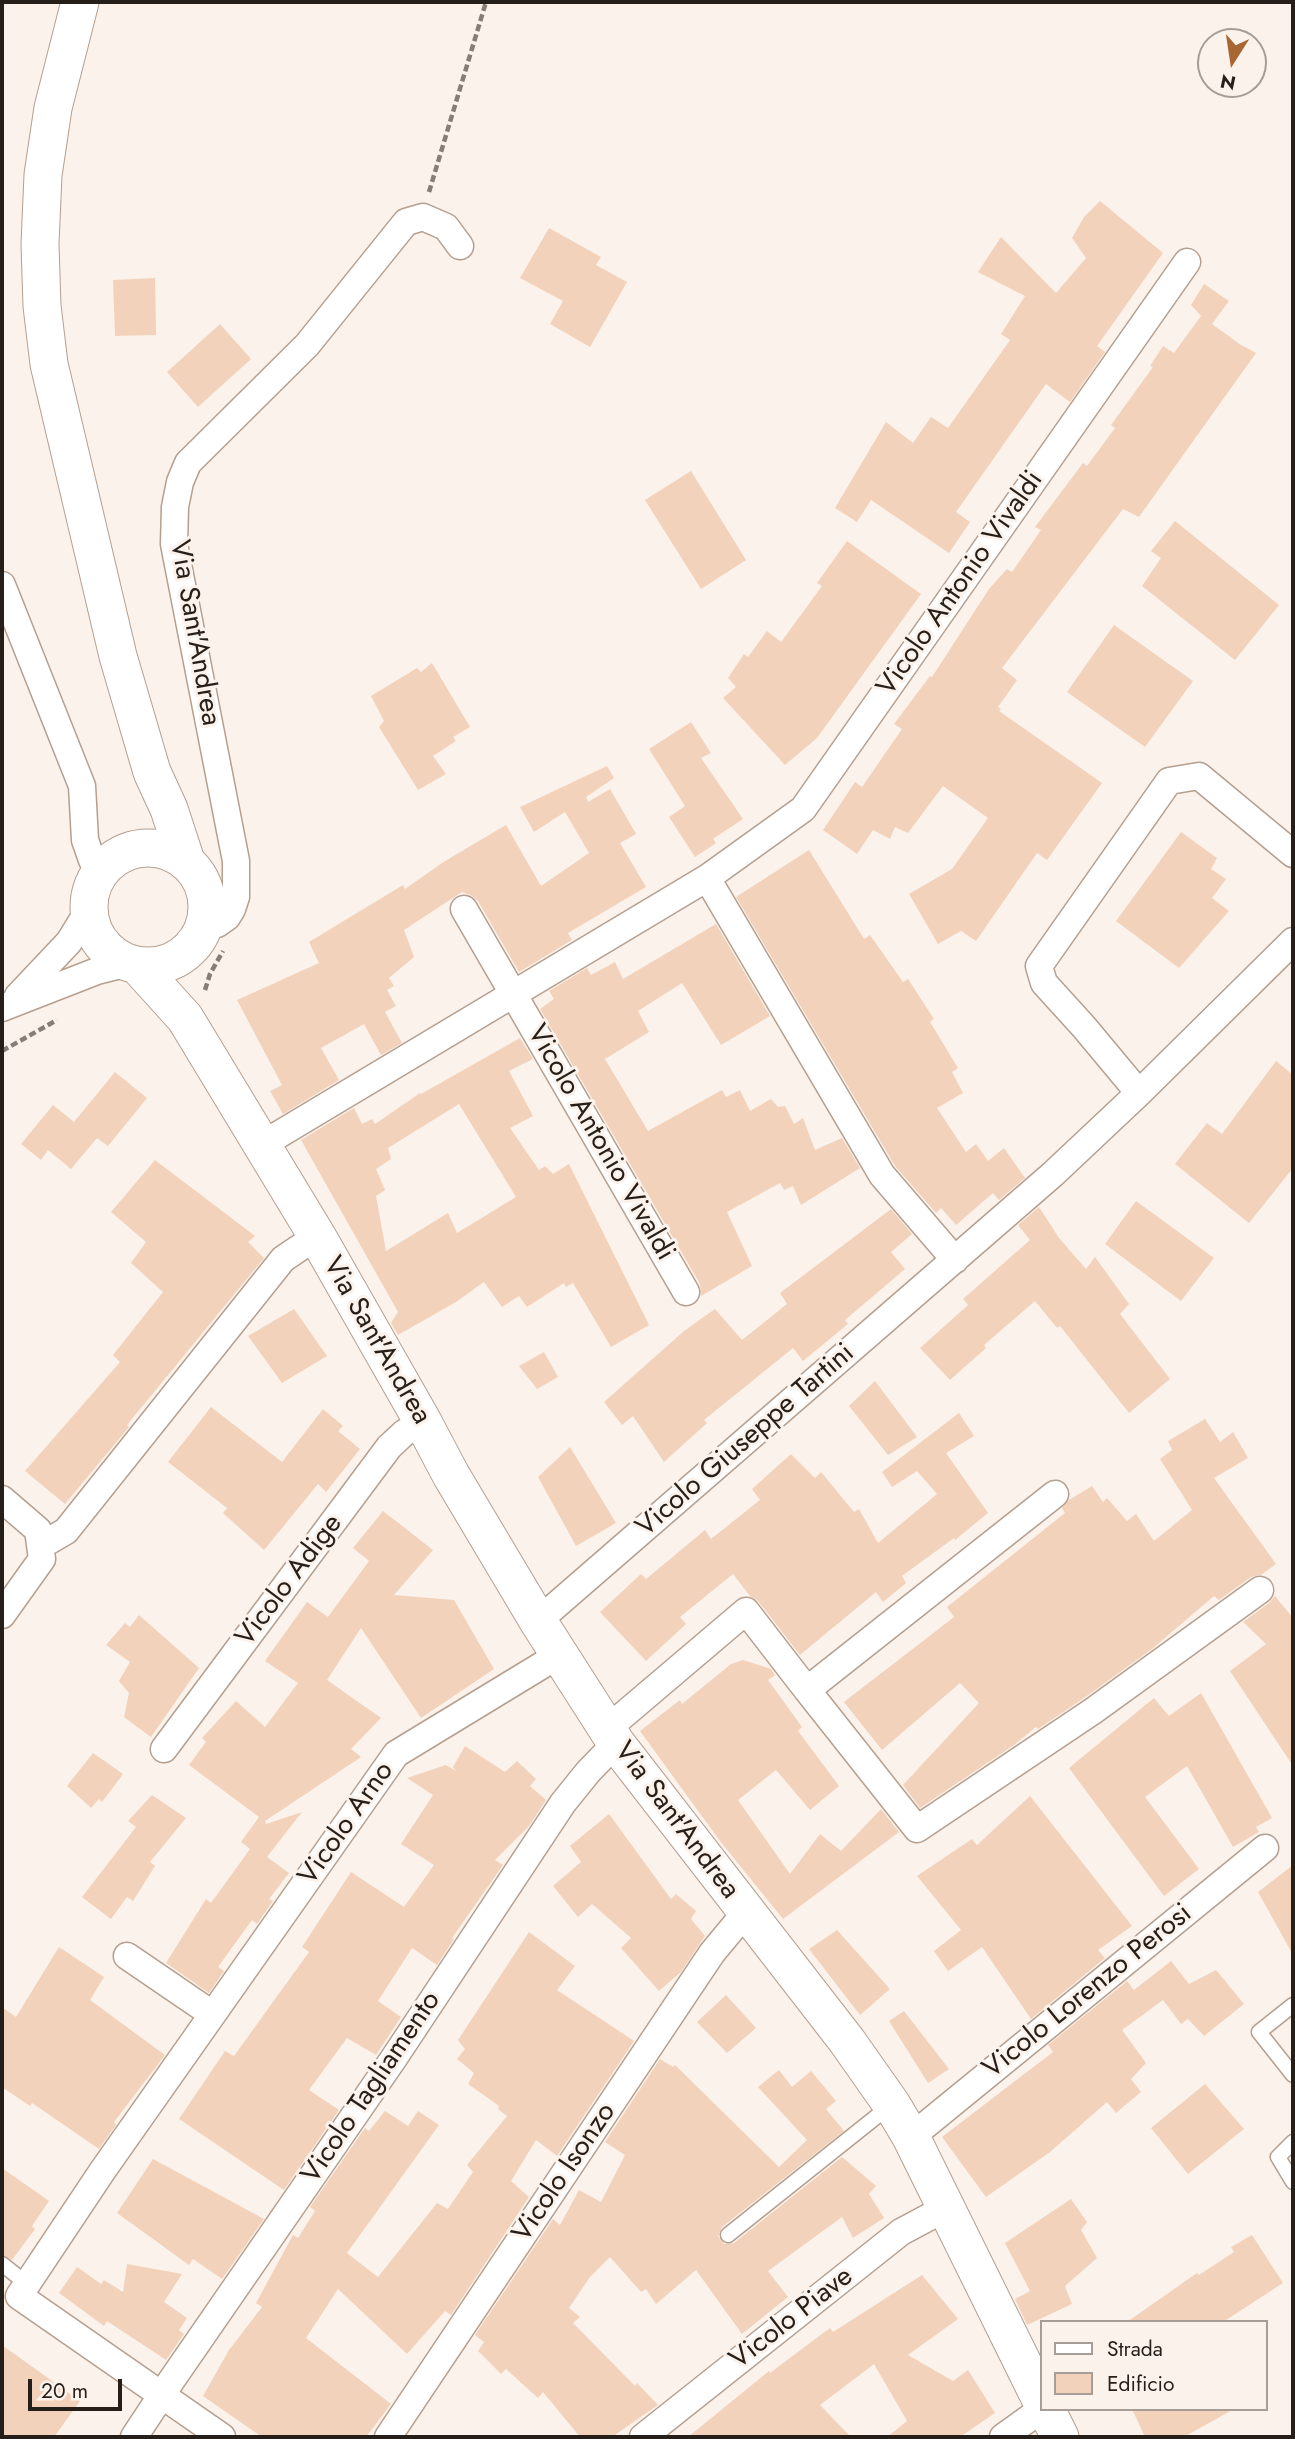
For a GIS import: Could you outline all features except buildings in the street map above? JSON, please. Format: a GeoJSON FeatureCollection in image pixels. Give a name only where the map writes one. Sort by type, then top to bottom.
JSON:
{"type":"FeatureCollection","features":[{"type":"Feature","properties":{"kind":"street"},"geometry":{"type":"LineString","coordinates":[[80,2],[53,108],[43,175],[40,244],[42,306],[48,364],[118,656],[152,772],[169,809],[186,861],[202,881],[207,897],[209,928],[167,963],[150,967],[118,958],[105,947],[95,934],[88,911]]}},
{"type":"Feature","properties":{"kind":"street"},"geometry":{"type":"LineString","coordinates":[[423,217],[446,227],[460,246]]}},
{"type":"Feature","properties":{"kind":"street","name":"Via Sant'Andrea"},"geometry":{"type":"LineString","coordinates":[[423,217],[406,222],[307,345],[188,463],[180,482],[174,508],[174,544],[236,861],[236,897],[209,928],[185,971],[194,1008],[263,1144],[451,1475],[558,1653],[611,1736],[847,2041],[892,2105],[911,2137],[1040,2398]]}},
{"type":"Feature","properties":{"kind":"street","name":"Vicolo Antonio Vivaldi"},"geometry":{"type":"LineString","coordinates":[[263,1144],[707,878],[803,809],[1186,262]]}},
{"type":"Feature","properties":{"kind":"street"},"geometry":{"type":"LineString","coordinates":[[2,584],[82,786],[85,840],[92,860],[116,860],[146,848],[163,849],[186,861]]}},
{"type":"Feature","properties":{"kind":"street"},"geometry":{"type":"LineString","coordinates":[[5,1007],[69,942],[88,911],[93,884],[116,860],[142,825],[152,772]]}},
{"type":"Feature","properties":{"kind":"street"},"geometry":{"type":"LineString","coordinates":[[1139,1093],[1044,983],[1039,965],[1168,781],[1199,776],[1293,854]]}},
{"type":"Feature","properties":{"kind":"street"},"geometry":{"type":"LineString","coordinates":[[707,878],[882,1175],[955,1261]]}},
{"type":"Feature","properties":{"kind":"street","name":"Vicolo Antonio Vivaldi"},"geometry":{"type":"LineString","coordinates":[[464,909],[686,1292]]}},
{"type":"Feature","properties":{"kind":"street","name":"Vicolo Giuseppe Tartini"},"geometry":{"type":"LineString","coordinates":[[538,1621],[955,1261],[1139,1093],[1293,941]]}},
{"type":"Feature","properties":{"kind":"street"},"geometry":{"type":"LineString","coordinates":[[5,1007],[97,971],[133,964]]}},
{"type":"Feature","properties":{"kind":"street","name":"Via Sant'Andrea"},"geometry":{"type":"LineString","coordinates":[[133,964],[194,1008]]}},
{"type":"Feature","properties":{"kind":"street","name":"Via Sant'Andrea"},"geometry":{"type":"LineString","coordinates":[[42,1545],[66,1531],[283,1259],[317,1236]]}},
{"type":"Feature","properties":{"kind":"street","name":"Vicolo Adige"},"geometry":{"type":"LineString","coordinates":[[164,1749],[389,1447],[404,1433],[423,1422]]}},
{"type":"Feature","properties":{"kind":"street"},"geometry":{"type":"LineString","coordinates":[[1055,1494],[807,1690],[917,1829],[1093,1712],[1260,1591]]}},
{"type":"Feature","properties":{"kind":"street"},"geometry":{"type":"LineString","coordinates":[[2,1499],[38,1530],[42,1545],[42,1559],[2,1615]]}},
{"type":"Feature","properties":{"kind":"street","name":"Vicolo Tagliamento"},"geometry":{"type":"LineString","coordinates":[[134,2437],[611,1736],[746,1611],[807,1690]]}},
{"type":"Feature","properties":{"kind":"street","name":"Vicolo Arno"},"geometry":{"type":"LineString","coordinates":[[23,2290],[103,2170],[396,1754],[558,1653]]}},
{"type":"Feature","properties":{"kind":"street","name":"Vicolo Lorenzo Perosi"},"geometry":{"type":"LineString","coordinates":[[911,2137],[1265,1848]]}},
{"type":"Feature","properties":{"kind":"street","name":"Vicolo Isonzo"},"geometry":{"type":"LineString","coordinates":[[388,2437],[712,1953],[746,1912]]}},
{"type":"Feature","properties":{"kind":"street"},"geometry":{"type":"LineString","coordinates":[[127,1956],[212,2014]]}},
{"type":"Feature","properties":{"kind":"street","name":"Vicolo Piave"},"geometry":{"type":"LineString","coordinates":[[643,2437],[901,2232],[946,2208]]}},
{"type":"Feature","properties":{"kind":"street"},"geometry":{"type":"LineString","coordinates":[[23,2290],[162,2396],[222,2437]]}},
{"type":"Feature","properties":{"kind":"street"},"geometry":{"type":"LineString","coordinates":[[1003,2437],[1041,2411]]}},
{"type":"Feature","properties":{"kind":"street"},"geometry":{"type":"LineString","coordinates":[[1045,2411],[1060,2437]]}},
{"type":"Feature","properties":{"kind":"lane"},"geometry":{"type":"LineString","coordinates":[[1293,2005],[1259,2032],[1293,2075]]}},
{"type":"Feature","properties":{"kind":"lane"},"geometry":{"type":"LineString","coordinates":[[728,2235],[892,2105]]}},
{"type":"Feature","properties":{"kind":"lane"},"geometry":{"type":"LineString","coordinates":[[1293,2142],[1278,2157],[1293,2182]]}},
{"type":"Feature","properties":{"kind":"lane"},"geometry":{"type":"LineString","coordinates":[[2,2264],[23,2290]]}},
{"type":"Feature","properties":{"kind":"path"},"geometry":{"type":"LineString","coordinates":[[423,217],[486,2]]}},
{"type":"Feature","properties":{"kind":"path"},"geometry":{"type":"LineString","coordinates":[[194,1008],[209,974],[233,937],[209,928]]}},
{"type":"Feature","properties":{"kind":"path"},"geometry":{"type":"LineString","coordinates":[[2,1051],[60,1018]]}}]}
